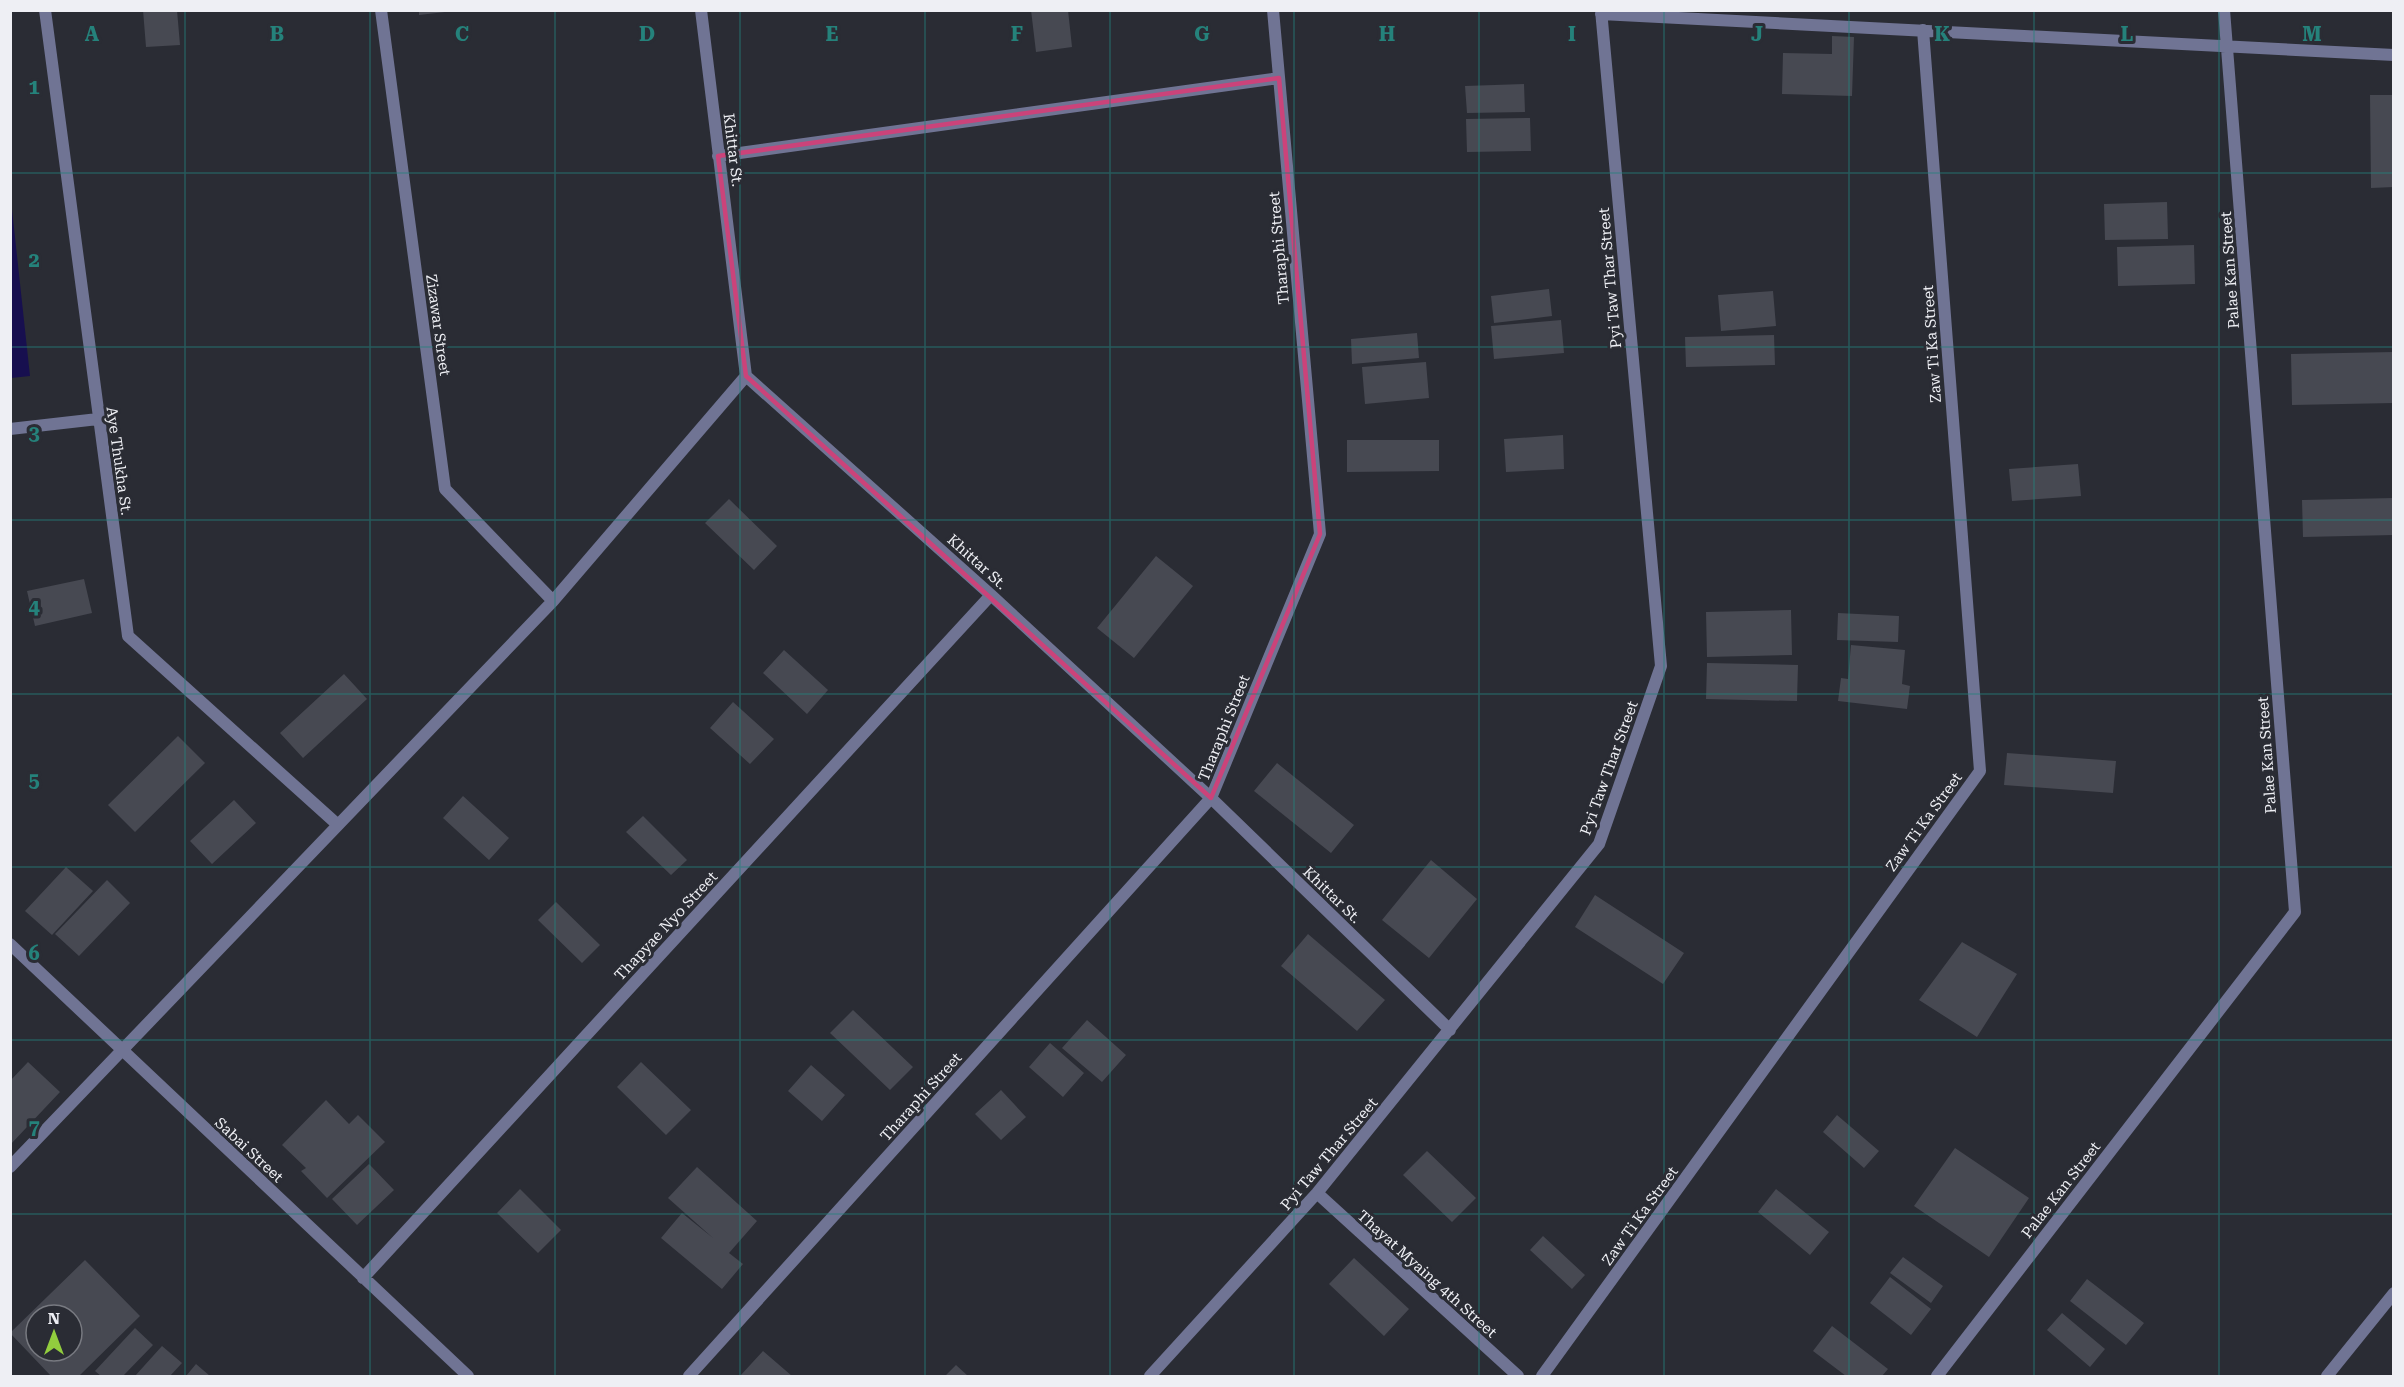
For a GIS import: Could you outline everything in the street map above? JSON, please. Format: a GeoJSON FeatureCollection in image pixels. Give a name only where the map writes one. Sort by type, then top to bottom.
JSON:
{"type":"FeatureCollection","features":[{"type":"Feature","properties":{"kind":"street","name":"Aye Thukha St."},"geometry":{"type":"LineString","coordinates":[[45,10],[128,636],[338,825]]}},
{"type":"Feature","properties":{"kind":"street","name":"Zizawar Street"},"geometry":{"type":"LineString","coordinates":[[381,10],[445,489],[553,602]]}},
{"type":"Feature","properties":{"kind":"street","name":"Khittar St."},"geometry":{"type":"LineString","coordinates":[[701,10],[746,376],[992,595],[1211,798],[1450,1030]]}},
{"type":"Feature","properties":{"kind":"street","name":"Tharaphi Street"},"geometry":{"type":"LineString","coordinates":[[689,1377],[1211,798],[1320,534],[1273,10]]}},
{"type":"Feature","properties":{"kind":"street","name":"Palae Kan Street"},"geometry":{"type":"LineString","coordinates":[[1937,1377],[2295,912],[2224,10]]}},
{"type":"Feature","properties":{"kind":"street"},"geometry":{"type":"LineString","coordinates":[[1601,12],[2394,55]]}},
{"type":"Feature","properties":{"kind":"street","name":"Pyi Taw Thar Street"},"geometry":{"type":"LineString","coordinates":[[1150,1377],[1317,1193],[1599,844],[1661,666],[1601,12]]}},
{"type":"Feature","properties":{"kind":"street","name":"Zaw Ti Ka Street"},"geometry":{"type":"LineString","coordinates":[[1542,1377],[1980,771],[1923,30]]}},
{"type":"Feature","properties":{"kind":"street"},"geometry":{"type":"LineString","coordinates":[[718,156],[1280,78]]}},
{"type":"Feature","properties":{"kind":"street"},"geometry":{"type":"LineString","coordinates":[[10,1167],[553,602],[746,376]]}},
{"type":"Feature","properties":{"kind":"street"},"geometry":{"type":"LineString","coordinates":[[10,429],[98,419]]}},
{"type":"Feature","properties":{"kind":"street","name":"Thapyae Nyo Street"},"geometry":{"type":"LineString","coordinates":[[363,1278],[992,595]]}},
{"type":"Feature","properties":{"kind":"street","name":"Sabai Street"},"geometry":{"type":"LineString","coordinates":[[10,944],[468,1377]]}},
{"type":"Feature","properties":{"kind":"street","name":"Thayat Myaing 4th Street"},"geometry":{"type":"LineString","coordinates":[[1317,1193],[1518,1377]]}},
{"type":"Feature","properties":{"kind":"street"},"geometry":{"type":"LineString","coordinates":[[2327,1377],[2394,1293]]}},
{"type":"Feature","properties":{"kind":"highlighted area"},"geometry":{"type":"Polygon","coordinates":[[[1279,78],[1320,534],[1211,798],[746,376],[718,156],[1279,78]]]}},
{"type":"Feature","properties":{"kind":"shaded area"},"geometry":{"type":"Polygon","coordinates":[[[10,191],[30,376],[11,378],[10,378],[10,191]]]}},
{"type":"Feature","properties":{"kind":"building"},"geometry":{"type":"Polygon","coordinates":[[[143,10],[177,10],[180,45],[146,47],[143,10]]]}},
{"type":"Feature","properties":{"kind":"building"},"geometry":{"type":"Polygon","coordinates":[[[419,10],[445,10],[445,12],[419,15],[419,10]]]}},
{"type":"Feature","properties":{"kind":"building"},"geometry":{"type":"Polygon","coordinates":[[[1031,10],[1068,10],[1072,47],[1036,52],[1031,10]]]}},
{"type":"Feature","properties":{"kind":"building"},"geometry":{"type":"Polygon","coordinates":[[[1832,36],[1854,37],[1852,96],[1782,94],[1783,53],[1832,54],[1832,36]]]}},
{"type":"Feature","properties":{"kind":"building"},"geometry":{"type":"Polygon","coordinates":[[[1524,84],[1525,112],[1467,113],[1465,86],[1524,84]]]}},
{"type":"Feature","properties":{"kind":"building"},"geometry":{"type":"Polygon","coordinates":[[[2370,95],[2394,95],[2394,187],[2371,188],[2370,95]]]}},
{"type":"Feature","properties":{"kind":"building"},"geometry":{"type":"Polygon","coordinates":[[[1530,118],[1531,151],[1467,152],[1466,119],[1530,118]]]}},
{"type":"Feature","properties":{"kind":"building"},"geometry":{"type":"Polygon","coordinates":[[[2167,202],[2168,239],[2105,240],[2104,204],[2167,202]]]}},
{"type":"Feature","properties":{"kind":"building"},"geometry":{"type":"Polygon","coordinates":[[[2194,245],[2195,284],[2118,286],[2117,247],[2194,245]]]}},
{"type":"Feature","properties":{"kind":"building"},"geometry":{"type":"Polygon","coordinates":[[[1549,289],[1552,316],[1494,323],[1491,296],[1549,289]]]}},
{"type":"Feature","properties":{"kind":"building"},"geometry":{"type":"Polygon","coordinates":[[[1773,291],[1776,326],[1721,331],[1718,295],[1773,291]]]}},
{"type":"Feature","properties":{"kind":"building"},"geometry":{"type":"Polygon","coordinates":[[[1561,320],[1564,353],[1494,359],[1491,326],[1561,320]]]}},
{"type":"Feature","properties":{"kind":"building"},"geometry":{"type":"Polygon","coordinates":[[[1417,333],[1419,358],[1352,364],[1351,339],[1417,333]]]}},
{"type":"Feature","properties":{"kind":"building"},"geometry":{"type":"Polygon","coordinates":[[[1774,335],[1775,365],[1686,367],[1685,337],[1774,335]]]}},
{"type":"Feature","properties":{"kind":"building"},"geometry":{"type":"Polygon","coordinates":[[[2394,352],[2394,403],[2292,405],[2291,354],[2394,352]]]}},
{"type":"Feature","properties":{"kind":"building"},"geometry":{"type":"Polygon","coordinates":[[[1426,362],[1429,398],[1365,404],[1362,367],[1426,362]]]}},
{"type":"Feature","properties":{"kind":"building"},"geometry":{"type":"Polygon","coordinates":[[[1563,435],[1564,469],[1506,472],[1504,439],[1563,435]]]}},
{"type":"Feature","properties":{"kind":"building"},"geometry":{"type":"Polygon","coordinates":[[[1347,440],[1439,440],[1439,471],[1347,472],[1347,440]]]}},
{"type":"Feature","properties":{"kind":"building"},"geometry":{"type":"Polygon","coordinates":[[[2078,464],[2081,496],[2012,501],[2009,469],[2078,464]]]}},
{"type":"Feature","properties":{"kind":"building"},"geometry":{"type":"Polygon","coordinates":[[[2394,498],[2394,535],[2303,537],[2302,500],[2394,498]]]}},
{"type":"Feature","properties":{"kind":"building"},"geometry":{"type":"Polygon","coordinates":[[[729,499],[777,546],[754,570],[705,523],[729,499]]]}},
{"type":"Feature","properties":{"kind":"building"},"geometry":{"type":"Polygon","coordinates":[[[1156,556],[1193,586],[1134,658],[1097,628],[1156,556]]]}},
{"type":"Feature","properties":{"kind":"building"},"geometry":{"type":"Polygon","coordinates":[[[84,579],[92,613],[35,626],[27,591],[84,579]]]}},
{"type":"Feature","properties":{"kind":"building"},"geometry":{"type":"Polygon","coordinates":[[[1791,610],[1792,655],[1707,657],[1706,612],[1791,610]]]}},
{"type":"Feature","properties":{"kind":"building"},"geometry":{"type":"Polygon","coordinates":[[[1838,613],[1899,616],[1898,642],[1837,640],[1838,613]]]}},
{"type":"Feature","properties":{"kind":"building"},"geometry":{"type":"Polygon","coordinates":[[[1851,645],[1905,650],[1902,684],[1910,686],[1907,709],[1838,701],[1841,678],[1848,679],[1851,645]]]}},
{"type":"Feature","properties":{"kind":"building"},"geometry":{"type":"Polygon","coordinates":[[[784,650],[828,690],[807,714],[763,673],[784,650]]]}},
{"type":"Feature","properties":{"kind":"building"},"geometry":{"type":"Polygon","coordinates":[[[1707,663],[1798,665],[1797,701],[1706,699],[1707,663]]]}},
{"type":"Feature","properties":{"kind":"building"},"geometry":{"type":"Polygon","coordinates":[[[344,674],[367,699],[303,758],[280,733],[344,674]]]}},
{"type":"Feature","properties":{"kind":"building"},"geometry":{"type":"Polygon","coordinates":[[[733,702],[774,739],[750,764],[710,728],[733,702]]]}},
{"type":"Feature","properties":{"kind":"building"},"geometry":{"type":"Polygon","coordinates":[[[178,736],[205,763],[135,832],[108,805],[178,736]]]}},
{"type":"Feature","properties":{"kind":"building"},"geometry":{"type":"Polygon","coordinates":[[[2007,753],[2116,761],[2113,793],[2004,785],[2007,753]]]}},
{"type":"Feature","properties":{"kind":"building"},"geometry":{"type":"Polygon","coordinates":[[[1277,763],[1354,825],[1331,853],[1254,791],[1277,763]]]}},
{"type":"Feature","properties":{"kind":"building"},"geometry":{"type":"Polygon","coordinates":[[[463,796],[509,838],[489,860],[443,818],[463,796]]]}},
{"type":"Feature","properties":{"kind":"building"},"geometry":{"type":"Polygon","coordinates":[[[234,800],[256,823],[212,864],[190,841],[234,800]]]}},
{"type":"Feature","properties":{"kind":"building"},"geometry":{"type":"Polygon","coordinates":[[[643,816],[687,860],[671,875],[626,832],[643,816]]]}},
{"type":"Feature","properties":{"kind":"building"},"geometry":{"type":"Polygon","coordinates":[[[1431,860],[1477,899],[1429,958],[1382,920],[1431,860]]]}},
{"type":"Feature","properties":{"kind":"building"},"geometry":{"type":"Polygon","coordinates":[[[66,867],[93,891],[52,935],[25,911],[66,867]]]}},
{"type":"Feature","properties":{"kind":"building"},"geometry":{"type":"Polygon","coordinates":[[[107,880],[130,903],[79,956],[55,934],[107,880]]]}},
{"type":"Feature","properties":{"kind":"building"},"geometry":{"type":"Polygon","coordinates":[[[1595,895],[1684,953],[1663,984],[1575,927],[1595,895]]]}},
{"type":"Feature","properties":{"kind":"building"},"geometry":{"type":"Polygon","coordinates":[[[556,902],[600,945],[582,963],[538,920],[556,902]]]}},
{"type":"Feature","properties":{"kind":"building"},"geometry":{"type":"Polygon","coordinates":[[[1308,934],[1385,1000],[1357,1031],[1281,966],[1308,934]]]}},
{"type":"Feature","properties":{"kind":"building"},"geometry":{"type":"Polygon","coordinates":[[[1962,942],[2017,974],[1977,1037],[1919,1000],[1962,942]]]}},
{"type":"Feature","properties":{"kind":"building"},"geometry":{"type":"Polygon","coordinates":[[[853,1010],[913,1067],[890,1090],[830,1033],[853,1010]]]}},
{"type":"Feature","properties":{"kind":"building"},"geometry":{"type":"Polygon","coordinates":[[[1087,1020],[1126,1055],[1102,1082],[1062,1048],[1087,1020]]]}},
{"type":"Feature","properties":{"kind":"building"},"geometry":{"type":"Polygon","coordinates":[[[1050,1043],[1084,1073],[1063,1097],[1029,1067],[1050,1043]]]}},
{"type":"Feature","properties":{"kind":"building"},"geometry":{"type":"Polygon","coordinates":[[[28,1062],[60,1092],[10,1145],[10,1081],[28,1062]]]}},
{"type":"Feature","properties":{"kind":"building"},"geometry":{"type":"Polygon","coordinates":[[[641,1062],[691,1110],[666,1135],[617,1087],[641,1062]]]}},
{"type":"Feature","properties":{"kind":"building"},"geometry":{"type":"Polygon","coordinates":[[[811,1065],[845,1095],[822,1121],[788,1091],[811,1065]]]}},
{"type":"Feature","properties":{"kind":"building"},"geometry":{"type":"Polygon","coordinates":[[[1001,1090],[1026,1117],[1001,1140],[975,1114],[1001,1090]]]}},
{"type":"Feature","properties":{"kind":"building"},"geometry":{"type":"Polygon","coordinates":[[[326,1100],[349,1124],[358,1115],[385,1142],[327,1198],[301,1171],[306,1168],[282,1145],[326,1100]]]}},
{"type":"Feature","properties":{"kind":"building"},"geometry":{"type":"Polygon","coordinates":[[[1837,1115],[1879,1151],[1864,1168],[1823,1132],[1837,1115]]]}},
{"type":"Feature","properties":{"kind":"building"},"geometry":{"type":"Polygon","coordinates":[[[1955,1148],[2029,1198],[1989,1257],[1914,1206],[1955,1148]]]}},
{"type":"Feature","properties":{"kind":"building"},"geometry":{"type":"Polygon","coordinates":[[[1427,1151],[1476,1198],[1452,1222],[1403,1175],[1427,1151]]]}},
{"type":"Feature","properties":{"kind":"building"},"geometry":{"type":"Polygon","coordinates":[[[369,1164],[394,1190],[357,1225],[332,1199],[369,1164]]]}},
{"type":"Feature","properties":{"kind":"building"},"geometry":{"type":"Polygon","coordinates":[[[697,1167],[757,1221],[729,1253],[743,1264],[722,1289],[661,1238],[682,1213],[713,1238],[668,1198],[697,1167]]]}},
{"type":"Feature","properties":{"kind":"building"},"geometry":{"type":"Polygon","coordinates":[[[520,1189],[561,1230],[538,1253],[497,1213],[520,1189]]]}},
{"type":"Feature","properties":{"kind":"building"},"geometry":{"type":"Polygon","coordinates":[[[1776,1189],[1829,1232],[1810,1255],[1758,1212],[1776,1189]]]}},
{"type":"Feature","properties":{"kind":"building"},"geometry":{"type":"Polygon","coordinates":[[[1543,1236],[1585,1275],[1572,1289],[1530,1250],[1543,1236]]]}},
{"type":"Feature","properties":{"kind":"building"},"geometry":{"type":"Polygon","coordinates":[[[1903,1257],[1943,1286],[1931,1303],[1890,1273],[1903,1257]]]}},
{"type":"Feature","properties":{"kind":"building"},"geometry":{"type":"Polygon","coordinates":[[[1354,1258],[1409,1309],[1384,1336],[1329,1284],[1354,1258]]]}},
{"type":"Feature","properties":{"kind":"building"},"geometry":{"type":"Polygon","coordinates":[[[85,1260],[140,1316],[79,1376],[51,1376],[39,1363],[84,1363],[84,1303],[41,1303],[85,1260]]]}},
{"type":"Feature","properties":{"kind":"building"},"geometry":{"type":"Polygon","coordinates":[[[1890,1277],[1931,1309],[1911,1335],[1870,1303],[1890,1277]]]}},
{"type":"Feature","properties":{"kind":"building"},"geometry":{"type":"Polygon","coordinates":[[[2087,1279],[2144,1323],[2126,1345],[2070,1301],[2087,1279]]]}},
{"type":"Feature","properties":{"kind":"building"},"geometry":{"type":"Polygon","coordinates":[[[2062,1313],[2105,1349],[2090,1367],[2047,1330],[2062,1313]]]}},
{"type":"Feature","properties":{"kind":"building"},"geometry":{"type":"Polygon","coordinates":[[[24,1319],[24,1348],[10,1333],[24,1319]]]}},
{"type":"Feature","properties":{"kind":"building"},"geometry":{"type":"Polygon","coordinates":[[[1832,1326],[1888,1369],[1882,1376],[1846,1376],[1813,1351],[1832,1326]]]}},
{"type":"Feature","properties":{"kind":"building"},"geometry":{"type":"Polygon","coordinates":[[[135,1328],[153,1345],[123,1376],[101,1376],[95,1371],[135,1328]]]}},
{"type":"Feature","properties":{"kind":"building"},"geometry":{"type":"Polygon","coordinates":[[[162,1346],[182,1363],[170,1376],[135,1376],[162,1346]]]}},
{"type":"Feature","properties":{"kind":"building"},"geometry":{"type":"Polygon","coordinates":[[[763,1351],[792,1376],[740,1376],[763,1351]]]}},
{"type":"Feature","properties":{"kind":"building"},"geometry":{"type":"Polygon","coordinates":[[[196,1364],[210,1376],[186,1376],[196,1364]]]}},
{"type":"Feature","properties":{"kind":"building"},"geometry":{"type":"Polygon","coordinates":[[[956,1365],[968,1376],[945,1376],[956,1365]]]}}]}
